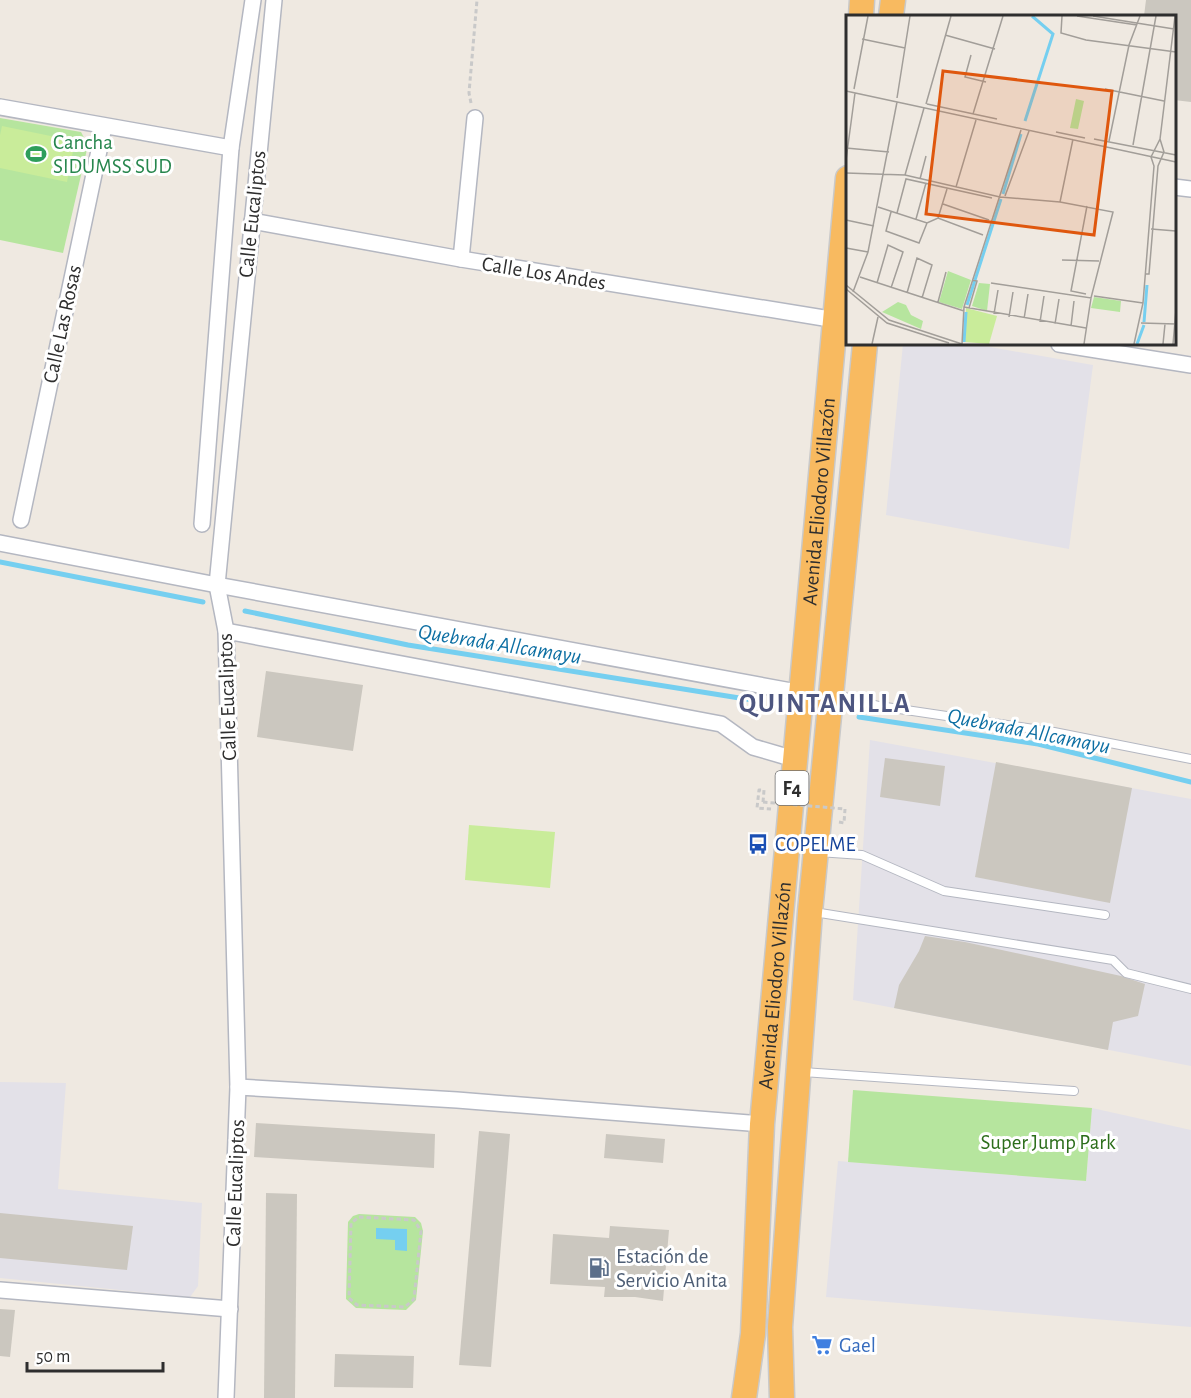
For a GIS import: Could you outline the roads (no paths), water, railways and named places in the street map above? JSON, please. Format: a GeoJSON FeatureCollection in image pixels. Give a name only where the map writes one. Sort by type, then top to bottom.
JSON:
{"type":"FeatureCollection","features":[{"type":"Feature","properties":{"kind":"highway"},"geometry":{"type":"LineString","coordinates":[[861,15],[862,0]]}},
{"type":"Feature","properties":{"kind":"highway"},"geometry":{"type":"LineString","coordinates":[[891,15],[892,0]]}},
{"type":"Feature","properties":{"kind":"highway","name":"Avenida Eliodoro Villazón"},"geometry":{"type":"LineString","coordinates":[[744,1398],[753,1334],[762,1124],[846,202]]}},
{"type":"Feature","properties":{"kind":"highway","name":"Avenida Eliodoro Villazón"},"geometry":{"type":"LineString","coordinates":[[782,1398],[780,1327],[810,912],[865,345]]}},
{"type":"Feature","properties":{"kind":"street","name":"Calle Eucaliptos"},"geometry":{"type":"LineString","coordinates":[[202,524],[231,148],[253,0]]}},
{"type":"Feature","properties":{"kind":"street","name":"Calle Eucaliptos"},"geometry":{"type":"LineString","coordinates":[[226,1398],[238,1087],[226,631],[217,585],[274,0]]}},
{"type":"Feature","properties":{"kind":"street"},"geometry":{"type":"LineString","coordinates":[[0,107],[231,148]]}},
{"type":"Feature","properties":{"kind":"street"},"geometry":{"type":"LineString","coordinates":[[461,259],[475,118]]}},
{"type":"Feature","properties":{"kind":"street","name":"Calle Las Rosas"},"geometry":{"type":"LineString","coordinates":[[21,520],[104,127]]}},
{"type":"Feature","properties":{"kind":"street"},"geometry":{"type":"LineString","coordinates":[[1176,187],[1191,189]]}},
{"type":"Feature","properties":{"kind":"street","name":"Calle Los Andes"},"geometry":{"type":"LineString","coordinates":[[252,221],[461,259],[836,320]]}},
{"type":"Feature","properties":{"kind":"street"},"geometry":{"type":"LineString","coordinates":[[1073,345],[1143,350],[1191,365]]}},
{"type":"Feature","properties":{"kind":"street"},"geometry":{"type":"LineString","coordinates":[[0,543],[802,693]]}},
{"type":"Feature","properties":{"kind":"street"},"geometry":{"type":"LineString","coordinates":[[226,631],[721,724],[753,747],[794,759]]}},
{"type":"Feature","properties":{"kind":"street"},"geometry":{"type":"LineString","coordinates":[[238,1087],[457,1100],[762,1124]]}},
{"type":"Feature","properties":{"kind":"street"},"geometry":{"type":"LineString","coordinates":[[0,1290],[230,1309]]}},
{"type":"Feature","properties":{"kind":"lane"},"geometry":{"type":"LineString","coordinates":[[830,693],[879,706],[1054,732],[1191,759]]}},
{"type":"Feature","properties":{"kind":"lane"},"geometry":{"type":"LineString","coordinates":[[816,851],[862,855],[944,891],[1105,915]]}},
{"type":"Feature","properties":{"kind":"lane"},"geometry":{"type":"LineString","coordinates":[[810,912],[1113,960],[1126,973],[1191,989]]}},
{"type":"Feature","properties":{"kind":"lane"},"geometry":{"type":"LineString","coordinates":[[798,1072],[1074,1091]]}},
{"type":"Feature","properties":{"kind":"water"},"geometry":{"type":"Polygon","coordinates":[[[376,1228],[407,1229],[407,1251],[395,1250],[395,1240],[376,1239],[376,1228]]]}},
{"type":"Feature","properties":{"kind":"waterway","name":"Quebrada Allcamayu"},"geometry":{"type":"LineString","coordinates":[[0,562],[203,602]]}},
{"type":"Feature","properties":{"kind":"waterway","name":"Quebrada Allcamayu"},"geometry":{"type":"LineString","coordinates":[[245,611],[408,645],[752,700]]}},
{"type":"Feature","properties":{"kind":"waterway","name":"Quebrada Allcamayu"},"geometry":{"type":"LineString","coordinates":[[859,717],[1038,744],[1191,782]]}},
{"type":"Feature","properties":{"kind":"place","name":"Cancha SIDUMSS SUD"},"geometry":{"type":"Point","coordinates":[36,154]}},
{"type":"Feature","properties":{"kind":"place","name":"COPELME"},"geometry":{"type":"Point","coordinates":[758,844]}},
{"type":"Feature","properties":{"kind":"place","name":"Estación de Servicio Anita"},"geometry":{"type":"Point","coordinates":[599,1268]}},
{"type":"Feature","properties":{"kind":"place","name":"Gael"},"geometry":{"type":"Point","coordinates":[822,1345]}},
{"type":"Feature","properties":{"kind":"district","name":"QUINTANILLA"},"geometry":{"type":"Point","coordinates":[825,703]}},
{"type":"Feature","properties":{"kind":"park label","name":"Super Jump Park"},"geometry":{"type":"Point","coordinates":[1048,1142]}}]}
